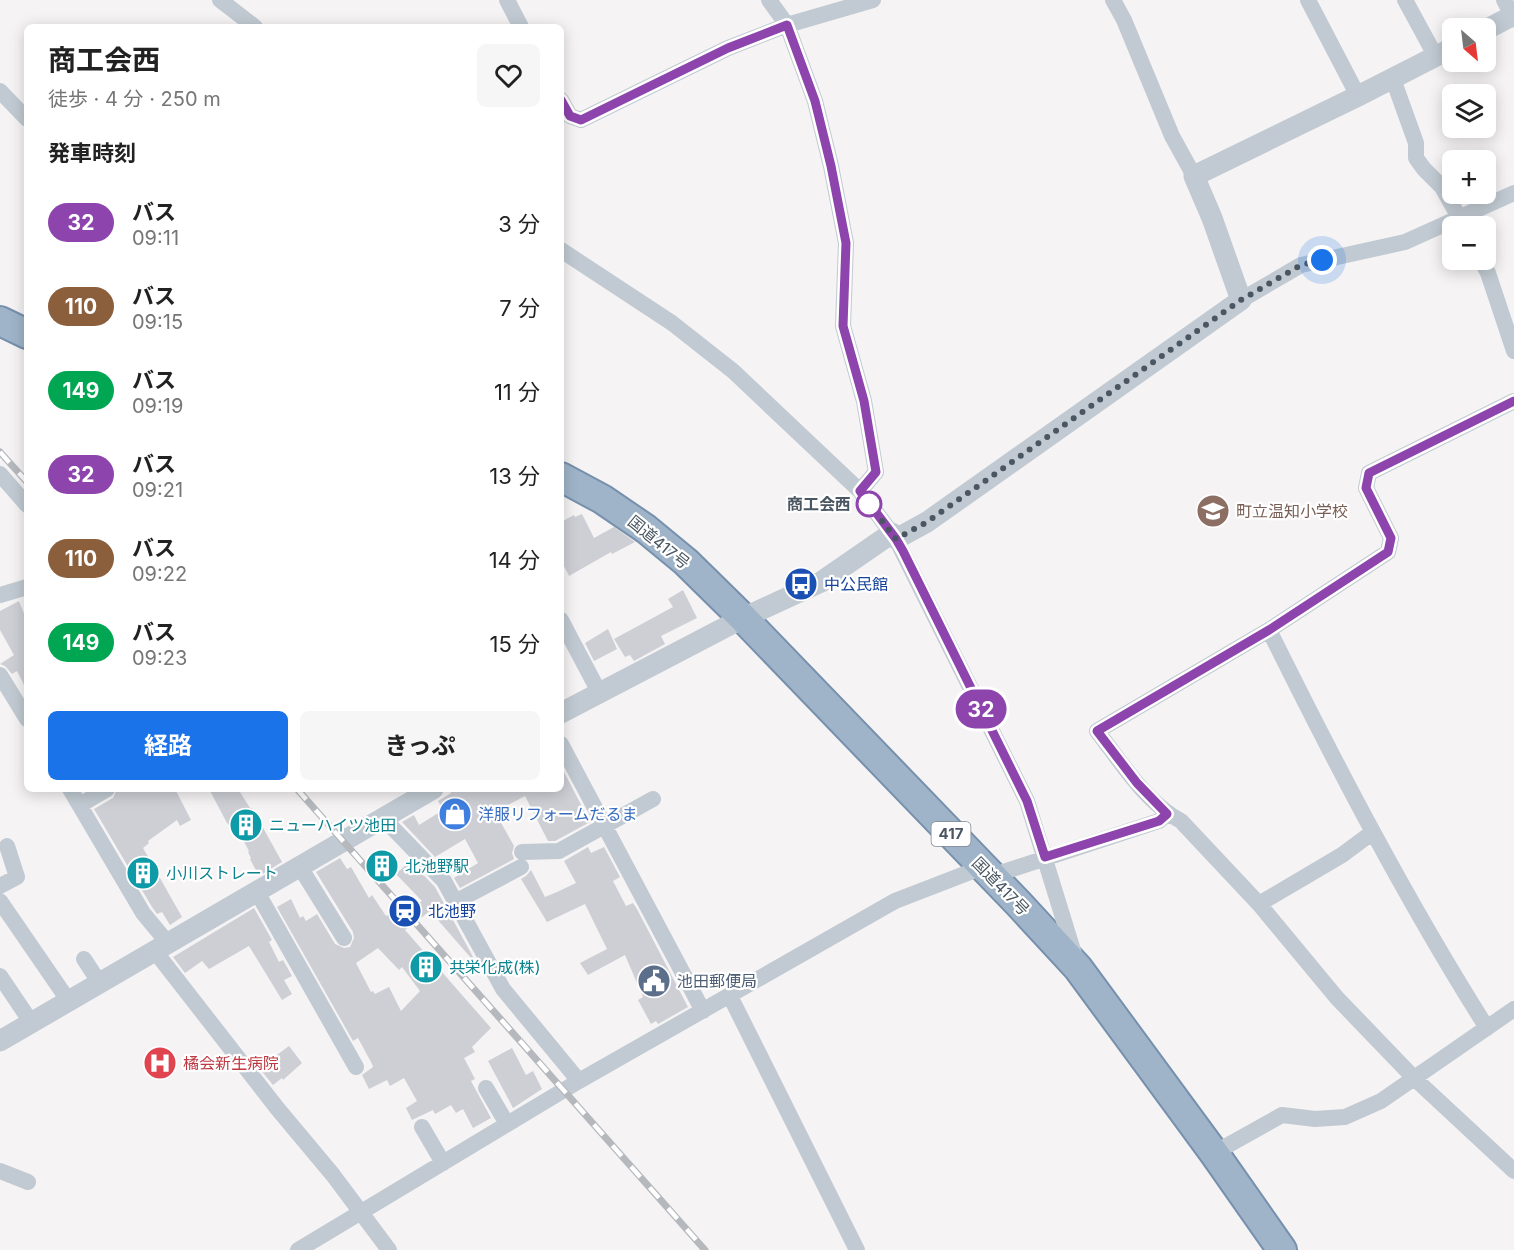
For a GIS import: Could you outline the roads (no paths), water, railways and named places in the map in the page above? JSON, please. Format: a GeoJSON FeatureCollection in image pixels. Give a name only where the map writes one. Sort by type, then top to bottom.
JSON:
{"type":"FeatureCollection","features":[{"type":"Feature","properties":{"kind":"highway"},"geometry":{"type":"LineString","coordinates":[[0,321],[24,333]]}},
{"type":"Feature","properties":{"kind":"highway","name":"国道417号"},"geometry":{"type":"LineString","coordinates":[[564,479],[602,499],[646,529],[686,562],[743,618],[1078,968],[1282,1250]]}},
{"type":"Feature","properties":{"kind":"street"},"geometry":{"type":"LineString","coordinates":[[220,0],[251,24]]}},
{"type":"Feature","properties":{"kind":"street"},"geometry":{"type":"LineString","coordinates":[[507,0],[515,24]]}},
{"type":"Feature","properties":{"kind":"street"},"geometry":{"type":"LineString","coordinates":[[769,0],[787,25],[815,101],[846,243],[843,326],[864,401],[876,472],[860,491]]}},
{"type":"Feature","properties":{"kind":"street"},"geometry":{"type":"LineString","coordinates":[[564,105],[570,116],[581,120],[728,48],[787,25],[873,0]]}},
{"type":"Feature","properties":{"kind":"street"},"geometry":{"type":"LineString","coordinates":[[1113,0],[1124,20],[1172,136],[1194,176],[1212,218],[1241,300]]}},
{"type":"Feature","properties":{"kind":"street"},"geometry":{"type":"LineString","coordinates":[[1308,0],[1358,96]]}},
{"type":"Feature","properties":{"kind":"street"},"geometry":{"type":"LineString","coordinates":[[1406,0],[1442,49]]}},
{"type":"Feature","properties":{"kind":"street"},"geometry":{"type":"LineString","coordinates":[[1496,22],[1511,12]]}},
{"type":"Feature","properties":{"kind":"street"},"geometry":{"type":"LineString","coordinates":[[1194,176],[1442,53]]}},
{"type":"Feature","properties":{"kind":"street"},"geometry":{"type":"LineString","coordinates":[[1393,79],[1416,142],[1416,158],[1424,170],[1442,187],[1458,216]]}},
{"type":"Feature","properties":{"kind":"street"},"geometry":{"type":"LineString","coordinates":[[0,91],[24,116]]}},
{"type":"Feature","properties":{"kind":"street"},"geometry":{"type":"LineString","coordinates":[[1474,216],[1514,193]]}},
{"type":"Feature","properties":{"kind":"street"},"geometry":{"type":"LineString","coordinates":[[564,711],[743,618],[821,582],[894,536],[927,522],[1241,300],[1301,265],[1405,242],[1442,230]]}},
{"type":"Feature","properties":{"kind":"street"},"geometry":{"type":"LineString","coordinates":[[564,252],[672,323],[733,371],[860,491],[894,536],[1027,801],[1074,948],[1078,968]]}},
{"type":"Feature","properties":{"kind":"street"},"geometry":{"type":"LineString","coordinates":[[1486,270],[1514,351]]}},
{"type":"Feature","properties":{"kind":"street"},"geometry":{"type":"LineString","coordinates":[[1514,401],[1369,473],[1366,488],[1391,538],[1388,552],[1269,630],[1097,731],[1137,783],[1167,814],[1181,821],[1259,904],[1337,998],[1414,1078],[1514,1171]]}},
{"type":"Feature","properties":{"kind":"street"},"geometry":{"type":"LineString","coordinates":[[0,474],[24,501]]}},
{"type":"Feature","properties":{"kind":"street"},"geometry":{"type":"LineString","coordinates":[[0,595],[24,588]]}},
{"type":"Feature","properties":{"kind":"street"},"geometry":{"type":"LineString","coordinates":[[564,626],[599,692]]}},
{"type":"Feature","properties":{"kind":"street"},"geometry":{"type":"LineString","coordinates":[[1269,630],[1373,832],[1445,962],[1487,1028]]}},
{"type":"Feature","properties":{"kind":"street"},"geometry":{"type":"LineString","coordinates":[[0,675],[24,714]]}},
{"type":"Feature","properties":{"kind":"street"},"geometry":{"type":"LineString","coordinates":[[564,750],[703,1011]]}},
{"type":"Feature","properties":{"kind":"street"},"geometry":{"type":"LineString","coordinates":[[72,792],[161,946],[389,1250]]}},
{"type":"Feature","properties":{"kind":"street"},"geometry":{"type":"LineString","coordinates":[[80,805],[102,792]]}},
{"type":"Feature","properties":{"kind":"street"},"geometry":{"type":"LineString","coordinates":[[0,1041],[428,792]]}},
{"type":"Feature","properties":{"kind":"street"},"geometry":{"type":"LineString","coordinates":[[455,902],[521,859],[559,851],[653,800]]}},
{"type":"Feature","properties":{"kind":"street"},"geometry":{"type":"LineString","coordinates":[[298,1250],[579,1081],[895,901],[987,871],[1045,857],[1159,821],[1167,814]]}},
{"type":"Feature","properties":{"kind":"street"},"geometry":{"type":"LineString","coordinates":[[384,819],[444,881],[503,989],[579,1081]]}},
{"type":"Feature","properties":{"kind":"street"},"geometry":{"type":"LineString","coordinates":[[1259,904],[1342,855],[1373,832]]}},
{"type":"Feature","properties":{"kind":"street"},"geometry":{"type":"LineString","coordinates":[[0,886],[17,877],[7,846]]}},
{"type":"Feature","properties":{"kind":"street"},"geometry":{"type":"LineString","coordinates":[[300,867],[344,938]]}},
{"type":"Feature","properties":{"kind":"street"},"geometry":{"type":"LineString","coordinates":[[257,892],[356,1067]]}},
{"type":"Feature","properties":{"kind":"street"},"geometry":{"type":"LineString","coordinates":[[0,901],[68,1000]]}},
{"type":"Feature","properties":{"kind":"street"},"geometry":{"type":"LineString","coordinates":[[84,959],[99,982]]}},
{"type":"Feature","properties":{"kind":"street"},"geometry":{"type":"LineString","coordinates":[[0,976],[31,1022]]}},
{"type":"Feature","properties":{"kind":"street"},"geometry":{"type":"LineString","coordinates":[[730,996],[857,1250]]}},
{"type":"Feature","properties":{"kind":"street"},"geometry":{"type":"LineString","coordinates":[[1214,1153],[1282,1115],[1315,1119],[1345,1117],[1381,1101],[1514,1009]]}},
{"type":"Feature","properties":{"kind":"street"},"geometry":{"type":"LineString","coordinates":[[486,1088],[507,1124]]}},
{"type":"Feature","properties":{"kind":"street"},"geometry":{"type":"LineString","coordinates":[[423,1127],[443,1162]]}},
{"type":"Feature","properties":{"kind":"street"},"geometry":{"type":"LineString","coordinates":[[0,1171],[28,1182]]}},
{"type":"Feature","properties":{"kind":"railway"},"geometry":{"type":"LineString","coordinates":[[0,452],[24,479]]}},
{"type":"Feature","properties":{"kind":"railway"},"geometry":{"type":"LineString","coordinates":[[300,792],[705,1250]]}},
{"type":"Feature","properties":{"kind":"place","name":"商工会西"},"geometry":{"type":"Point","coordinates":[869,504]}},
{"type":"Feature","properties":{"kind":"place","name":"町立温知小学校"},"geometry":{"type":"Point","coordinates":[1213,511]}},
{"type":"Feature","properties":{"kind":"place","name":"中公民館"},"geometry":{"type":"Point","coordinates":[801,584]}},
{"type":"Feature","properties":{"kind":"place","name":"洋服リフォームだるま"},"geometry":{"type":"Point","coordinates":[455,814]}},
{"type":"Feature","properties":{"kind":"place","name":"ニューハイツ池田"},"geometry":{"type":"Point","coordinates":[246,825]}},
{"type":"Feature","properties":{"kind":"place","name":"北池野駅"},"geometry":{"type":"Point","coordinates":[382,866]}},
{"type":"Feature","properties":{"kind":"place","name":"小川ストレート"},"geometry":{"type":"Point","coordinates":[143,873]}},
{"type":"Feature","properties":{"kind":"place","name":"北池野"},"geometry":{"type":"Point","coordinates":[405,911]}},
{"type":"Feature","properties":{"kind":"place","name":"共栄化成(株)"},"geometry":{"type":"Point","coordinates":[426,967]}},
{"type":"Feature","properties":{"kind":"place","name":"池田郵便局"},"geometry":{"type":"Point","coordinates":[654,981]}},
{"type":"Feature","properties":{"kind":"place","name":"橘会新生病院"},"geometry":{"type":"Point","coordinates":[160,1063]}}]}
